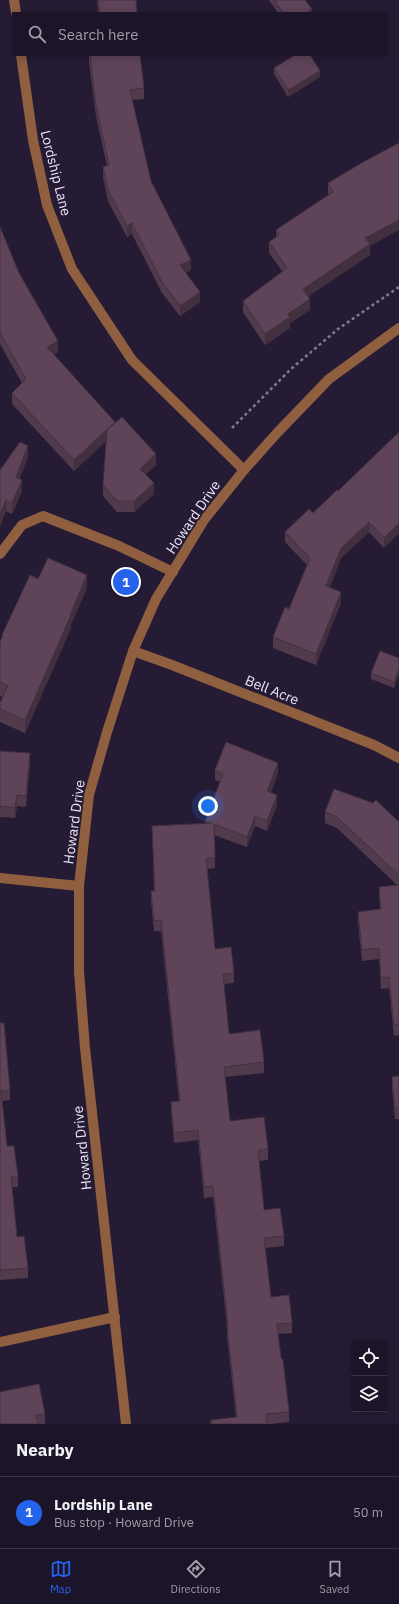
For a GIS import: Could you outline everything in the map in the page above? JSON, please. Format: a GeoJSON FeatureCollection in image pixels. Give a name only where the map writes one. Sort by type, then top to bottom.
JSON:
{"type":"FeatureCollection","features":[{"type":"Feature","properties":{"kind":"street"},"geometry":{"type":"LineString","coordinates":[[14,0],[16,12]]}},
{"type":"Feature","properties":{"kind":"street","name":"Lordship Lane"},"geometry":{"type":"LineString","coordinates":[[21,56],[33,140],[47,205],[72,269],[132,360],[244,470]]}},
{"type":"Feature","properties":{"kind":"street","name":"Howard Drive"},"geometry":{"type":"LineString","coordinates":[[126,1424],[116,1317],[98,1165],[79,980],[79,886],[89,795],[106,732],[133,651],[156,599],[204,520],[277,432],[329,379],[399,328]]}},
{"type":"Feature","properties":{"kind":"street"},"geometry":{"type":"LineString","coordinates":[[0,554],[22,525],[43,516],[120,546],[173,572]]}},
{"type":"Feature","properties":{"kind":"street","name":"Bell Acre"},"geometry":{"type":"LineString","coordinates":[[133,651],[374,745],[399,758]]}},
{"type":"Feature","properties":{"kind":"street"},"geometry":{"type":"LineString","coordinates":[[0,878],[79,886]]}},
{"type":"Feature","properties":{"kind":"street"},"geometry":{"type":"LineString","coordinates":[[0,1342],[116,1317]]}},
{"type":"Feature","properties":{"kind":"path"},"geometry":{"type":"LineString","coordinates":[[217,445],[240,419],[291,369],[338,329],[399,287]]}},
{"type":"Feature","properties":{"kind":"building"},"geometry":{"type":"Polygon","coordinates":[[[98,0],[136,0],[137,12],[100,12],[98,0]]]}},
{"type":"Feature","properties":{"kind":"building"},"geometry":{"type":"Polygon","coordinates":[[[274,0],[305,0],[312,9],[308,12],[282,12],[274,0]]]}},
{"type":"Feature","properties":{"kind":"building"},"geometry":{"type":"Polygon","coordinates":[[[90,56],[140,56],[144,88],[130,90],[151,181],[191,260],[180,265],[200,292],[180,306],[162,282],[132,223],[127,226],[108,190],[103,167],[109,165],[96,105],[90,56]]]}},
{"type":"Feature","properties":{"kind":"building"},"geometry":{"type":"Polygon","coordinates":[[[293,56],[311,56],[320,71],[288,90],[274,68],[293,56]]]}},
{"type":"Feature","properties":{"kind":"building"},"geometry":{"type":"Polygon","coordinates":[[[399,143],[399,220],[365,238],[370,244],[303,289],[310,299],[288,314],[290,317],[265,334],[243,301],[287,268],[269,242],[279,235],[276,230],[333,192],[328,183],[399,143]]]}},
{"type":"Feature","properties":{"kind":"building"},"geometry":{"type":"Polygon","coordinates":[[[0,227],[19,273],[58,341],[47,347],[115,422],[74,460],[12,393],[26,379],[0,333],[0,227]]]}},
{"type":"Feature","properties":{"kind":"building"},"geometry":{"type":"Polygon","coordinates":[[[122,417],[156,454],[140,469],[154,483],[134,501],[117,501],[103,485],[107,430],[122,417]]]}},
{"type":"Feature","properties":{"kind":"building"},"geometry":{"type":"Polygon","coordinates":[[[399,432],[399,523],[384,538],[369,522],[341,548],[326,586],[341,592],[316,654],[273,637],[285,607],[289,609],[310,558],[285,532],[309,509],[313,513],[399,432]]]}},
{"type":"Feature","properties":{"kind":"building"},"geometry":{"type":"Polygon","coordinates":[[[20,442],[28,446],[16,477],[22,480],[12,503],[6,500],[0,515],[0,470],[20,442]]]}},
{"type":"Feature","properties":{"kind":"building"},"geometry":{"type":"Polygon","coordinates":[[[48,558],[87,575],[25,720],[0,709],[0,703],[8,686],[0,682],[0,642],[30,575],[38,579],[48,558]]]}},
{"type":"Feature","properties":{"kind":"building"},"geometry":{"type":"Polygon","coordinates":[[[380,651],[399,658],[399,669],[394,682],[371,673],[380,651]]]}},
{"type":"Feature","properties":{"kind":"building"},"geometry":{"type":"Polygon","coordinates":[[[226,742],[278,763],[267,791],[277,795],[267,821],[255,816],[247,837],[214,824],[215,858],[206,858],[215,949],[231,947],[234,973],[223,974],[229,1034],[260,1030],[264,1062],[224,1067],[230,1121],[264,1117],[268,1149],[258,1151],[264,1210],[280,1208],[284,1236],[264,1238],[271,1297],[289,1295],[292,1323],[277,1324],[289,1412],[266,1414],[267,1424],[211,1424],[211,1420],[237,1417],[213,1186],[204,1187],[198,1130],[174,1133],[171,1102],[180,1101],[161,920],[154,921],[151,891],[155,891],[152,826],[212,823],[205,821],[223,774],[215,770],[226,742]]]}},
{"type":"Feature","properties":{"kind":"building"},"geometry":{"type":"Polygon","coordinates":[[[0,751],[30,753],[26,796],[17,795],[15,808],[0,806],[0,751]]]}},
{"type":"Feature","properties":{"kind":"building"},"geometry":{"type":"Polygon","coordinates":[[[334,789],[373,803],[376,800],[399,822],[399,875],[337,817],[325,812],[334,789]]]}},
{"type":"Feature","properties":{"kind":"building"},"geometry":{"type":"Polygon","coordinates":[[[399,885],[399,1024],[394,1025],[389,977],[381,978],[379,948],[362,950],[358,912],[381,909],[379,887],[399,885]]]}},
{"type":"Feature","properties":{"kind":"building"},"geometry":{"type":"Polygon","coordinates":[[[0,1023],[4,1023],[10,1090],[1,1091],[7,1146],[14,1146],[18,1177],[11,1177],[17,1237],[24,1236],[28,1268],[0,1270],[0,1023]]]}},
{"type":"Feature","properties":{"kind":"building"},"geometry":{"type":"Polygon","coordinates":[[[399,1076],[399,1108],[395,1108],[392,1077],[399,1076]]]}},
{"type":"Feature","properties":{"kind":"building"},"geometry":{"type":"Polygon","coordinates":[[[39,1384],[45,1414],[36,1415],[38,1424],[0,1424],[0,1392],[39,1384]]]}},
{"type":"Feature","properties":{"kind":"place","name":"Lordship Lane"},"geometry":{"type":"Point","coordinates":[126,582]}}]}
